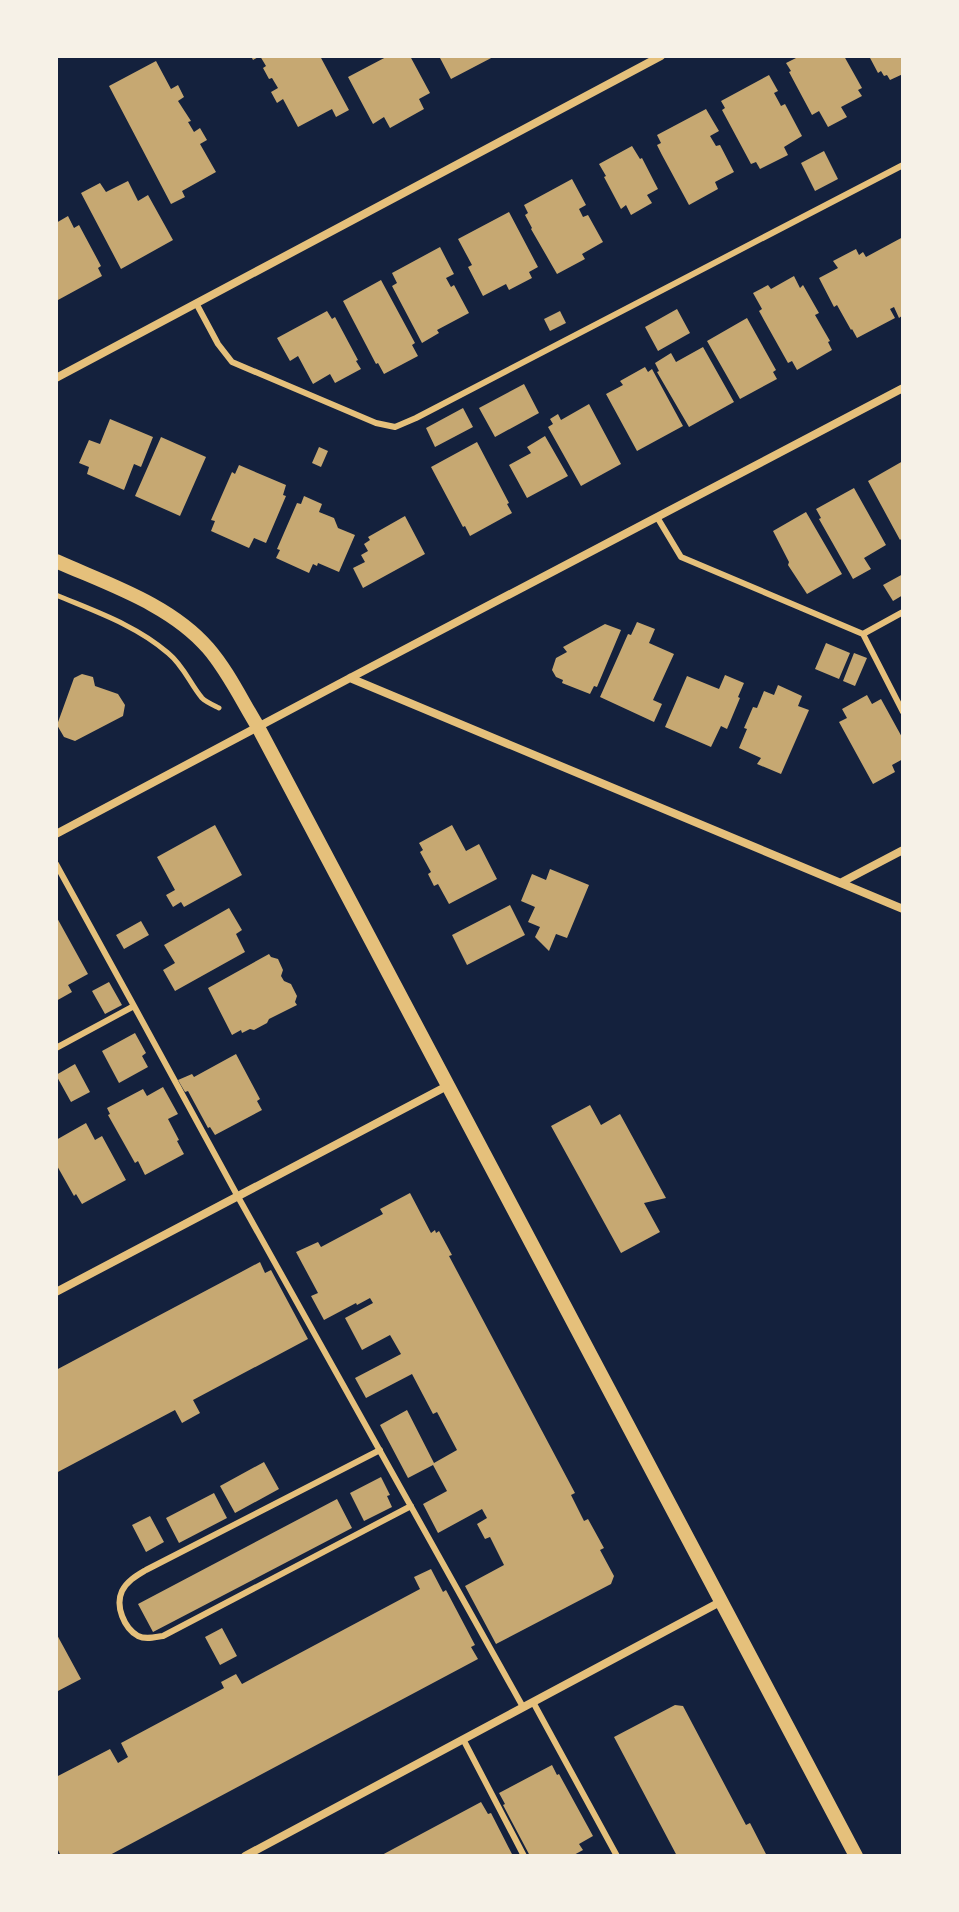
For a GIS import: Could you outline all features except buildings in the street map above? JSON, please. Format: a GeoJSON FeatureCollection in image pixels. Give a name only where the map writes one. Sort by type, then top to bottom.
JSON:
{"type":"FeatureCollection","features":[{"type":"Feature","properties":{"kind":"street"},"geometry":{"type":"LineString","coordinates":[[56,378],[661,56]]}},
{"type":"Feature","properties":{"kind":"street"},"geometry":{"type":"LineString","coordinates":[[56,834],[903,388]]}},
{"type":"Feature","properties":{"kind":"street"},"geometry":{"type":"LineString","coordinates":[[56,561],[150,604],[180,623],[207,647],[228,676],[258,727],[856,1856]]}},
{"type":"Feature","properties":{"kind":"street"},"geometry":{"type":"LineString","coordinates":[[350,678],[903,909]]}},
{"type":"Feature","properties":{"kind":"street"},"geometry":{"type":"LineString","coordinates":[[842,882],[903,850]]}},
{"type":"Feature","properties":{"kind":"street"},"geometry":{"type":"LineString","coordinates":[[56,1292],[447,1086]]}},
{"type":"Feature","properties":{"kind":"street"},"geometry":{"type":"LineString","coordinates":[[245,1856],[720,1602]]}},
{"type":"Feature","properties":{"kind":"lane"},"geometry":{"type":"LineString","coordinates":[[196,303],[218,344],[232,362],[376,423],[395,427],[903,165]]}},
{"type":"Feature","properties":{"kind":"lane"},"geometry":{"type":"LineString","coordinates":[[657,517],[681,557],[863,634],[903,712]]}},
{"type":"Feature","properties":{"kind":"lane"},"geometry":{"type":"LineString","coordinates":[[863,634],[903,612]]}},
{"type":"Feature","properties":{"kind":"lane"},"geometry":{"type":"LineString","coordinates":[[56,864],[523,1707]]}},
{"type":"Feature","properties":{"kind":"lane"},"geometry":{"type":"LineString","coordinates":[[56,1048],[134,1006]]}},
{"type":"Feature","properties":{"kind":"lane"},"geometry":{"type":"LineString","coordinates":[[380,1450],[129,1581],[120,1593],[119,1608],[125,1623],[136,1635],[147,1639],[163,1636],[411,1506]]}},
{"type":"Feature","properties":{"kind":"lane"},"geometry":{"type":"LineString","coordinates":[[533,1702],[617,1856]]}},
{"type":"Feature","properties":{"kind":"lane"},"geometry":{"type":"LineString","coordinates":[[463,1739],[524,1856]]}},
{"type":"Feature","properties":{"kind":"path"},"geometry":{"type":"LineString","coordinates":[[56,595],[146,636],[170,654],[186,672],[203,700],[220,708]]}}]}
